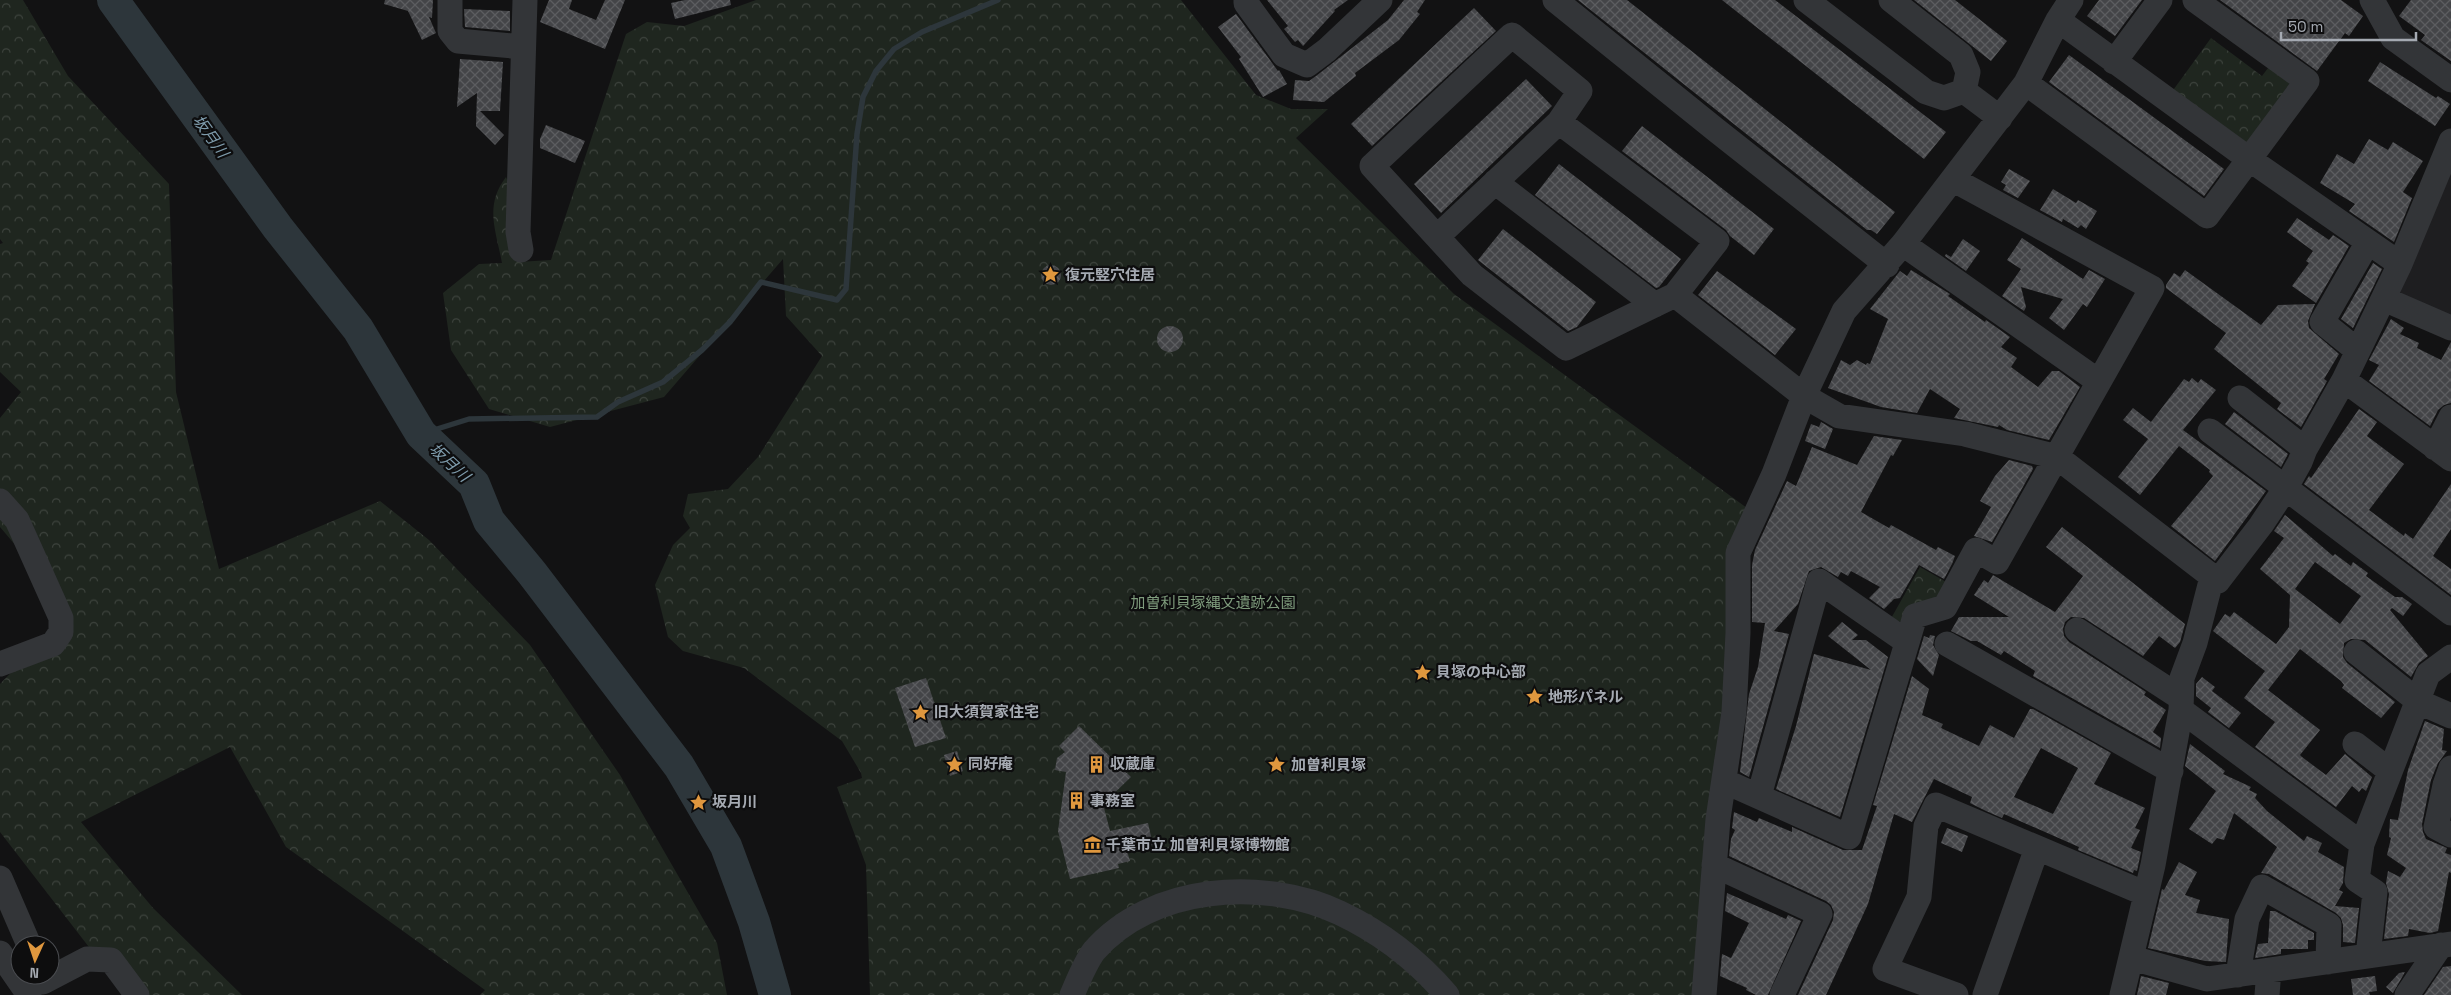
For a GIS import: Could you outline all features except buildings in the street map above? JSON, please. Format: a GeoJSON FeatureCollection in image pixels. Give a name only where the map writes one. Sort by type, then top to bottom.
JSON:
{"type":"FeatureCollection","features":[{"type":"Feature","properties":{"kind":"street"},"geometry":{"type":"LineString","coordinates":[[450,0],[450,31],[458,41],[523,47]]}},
{"type":"Feature","properties":{"kind":"street"},"geometry":{"type":"LineString","coordinates":[[521,250],[518,232],[525,0]]}},
{"type":"Feature","properties":{"kind":"street"},"geometry":{"type":"LineString","coordinates":[[1246,0],[1246,3],[1284,55],[1306,65],[1327,50],[1380,0]]}},
{"type":"Feature","properties":{"kind":"street"},"geometry":{"type":"LineString","coordinates":[[1555,0],[1886,264]]}},
{"type":"Feature","properties":{"kind":"street"},"geometry":{"type":"LineString","coordinates":[[1806,0],[1926,92],[1944,98],[1964,91]]}},
{"type":"Feature","properties":{"kind":"street"},"geometry":{"type":"LineString","coordinates":[[1891,0],[1962,55],[1968,72],[1964,91]]}},
{"type":"Feature","properties":{"kind":"street"},"geometry":{"type":"LineString","coordinates":[[2114,62],[2160,0]]}},
{"type":"Feature","properties":{"kind":"street"},"geometry":{"type":"LineString","coordinates":[[2026,83],[2207,216],[2307,81],[2195,0]]}},
{"type":"Feature","properties":{"kind":"street"},"geometry":{"type":"LineString","coordinates":[[2372,0],[2393,38],[2451,80]]}},
{"type":"Feature","properties":{"kind":"street"},"geometry":{"type":"LineString","coordinates":[[1704,995],[1714,866],[1734,712],[1738,633],[1738,553],[1774,474],[1804,396],[1844,311],[1903,244],[1954,180],[2026,83],[2064,10],[2114,62],[2400,264]]}},
{"type":"Feature","properties":{"kind":"street"},"geometry":{"type":"LineString","coordinates":[[1438,236],[1560,122],[1580,91],[1512,35],[1372,166],[1472,275],[1566,348],[1665,300],[1717,241],[1560,122]]}},
{"type":"Feature","properties":{"kind":"street"},"geometry":{"type":"LineString","coordinates":[[1964,91],[2000,118]]}},
{"type":"Feature","properties":{"kind":"street"},"geometry":{"type":"LineString","coordinates":[[1495,182],[1804,396],[1839,416],[1965,434],[2057,457],[2218,581],[2261,525],[2285,489],[2300,462],[2305,448],[2344,380],[2400,264],[2451,141]]}},
{"type":"Feature","properties":{"kind":"street"},"geometry":{"type":"LineString","coordinates":[[1724,781],[1849,837],[1915,616],[1945,606],[1976,550],[1997,562],[2152,288],[1954,180]]}},
{"type":"Feature","properties":{"kind":"street"},"geometry":{"type":"LineString","coordinates":[[2358,351],[2322,322],[2368,242]]}},
{"type":"Feature","properties":{"kind":"street"},"geometry":{"type":"LineString","coordinates":[[1903,244],[2098,381]]}},
{"type":"Feature","properties":{"kind":"street"},"geometry":{"type":"LineString","coordinates":[[2384,299],[2451,328]]}},
{"type":"Feature","properties":{"kind":"street"},"geometry":{"type":"LineString","coordinates":[[2344,380],[2443,454],[2451,417]]}},
{"type":"Feature","properties":{"kind":"street"},"geometry":{"type":"LineString","coordinates":[[2240,398],[2305,448]]}},
{"type":"Feature","properties":{"kind":"street"},"geometry":{"type":"LineString","coordinates":[[2210,431],[2451,613]]}},
{"type":"Feature","properties":{"kind":"street"},"geometry":{"type":"LineString","coordinates":[[0,501],[16,520],[61,618],[61,632],[53,644],[0,664]]}},
{"type":"Feature","properties":{"kind":"street"},"geometry":{"type":"LineString","coordinates":[[2122,995],[2146,894],[2171,770],[2181,704],[2182,678],[2195,643],[2212,577]]}},
{"type":"Feature","properties":{"kind":"street"},"geometry":{"type":"LineString","coordinates":[[1759,796],[1819,581],[1907,642]]}},
{"type":"Feature","properties":{"kind":"street"},"geometry":{"type":"LineString","coordinates":[[2077,630],[2181,704],[2362,844]]}},
{"type":"Feature","properties":{"kind":"street"},"geometry":{"type":"LineString","coordinates":[[1947,644],[2171,770]]}},
{"type":"Feature","properties":{"kind":"street"},"geometry":{"type":"LineString","coordinates":[[2356,652],[2419,702],[2451,716]]}},
{"type":"Feature","properties":{"kind":"street"},"geometry":{"type":"LineString","coordinates":[[2368,956],[2375,892],[2357,880],[2362,844],[2419,702],[2428,674],[2451,657]]}},
{"type":"Feature","properties":{"kind":"street"},"geometry":{"type":"LineString","coordinates":[[2355,744],[2390,771]]}},
{"type":"Feature","properties":{"kind":"street"},"geometry":{"type":"LineString","coordinates":[[2451,768],[2445,785],[2436,827],[2451,834]]}},
{"type":"Feature","properties":{"kind":"street"},"geometry":{"type":"LineString","coordinates":[[1956,995],[1885,969],[1919,897],[1926,826],[1936,805],[2146,894]]}},
{"type":"Feature","properties":{"kind":"street"},"geometry":{"type":"LineString","coordinates":[[1985,995],[2037,848]]}},
{"type":"Feature","properties":{"kind":"street"},"geometry":{"type":"LineString","coordinates":[[1714,866],[1820,914],[1782,995]]}},
{"type":"Feature","properties":{"kind":"street"},"geometry":{"type":"LineString","coordinates":[[0,878],[25,935]]}},
{"type":"Feature","properties":{"kind":"street"},"geometry":{"type":"LineString","coordinates":[[2238,974],[2247,919],[2262,887],[2329,925],[2328,962]]}},
{"type":"Feature","properties":{"kind":"street"},"geometry":{"type":"LineString","coordinates":[[1072,995],[1094,952],[1127,921],[1176,899],[1227,890],[1302,899],[1340,913],[1395,946],[1426,971],[1447,995]]}},
{"type":"Feature","properties":{"kind":"street"},"geometry":{"type":"LineString","coordinates":[[2132,958],[2207,979],[2446,945]]}},
{"type":"Feature","properties":{"kind":"street"},"geometry":{"type":"LineString","coordinates":[[2407,995],[2446,945]]}},
{"type":"Feature","properties":{"kind":"street"},"geometry":{"type":"LineString","coordinates":[[0,953],[40,987],[87,959],[111,960],[137,995]]}},
{"type":"Feature","properties":{"kind":"street"},"geometry":{"type":"LineString","coordinates":[[2267,995],[2269,970]]}},
{"type":"Feature","properties":{"kind":"shaded area"},"geometry":{"type":"Polygon","coordinates":[[[2451,167],[2451,319],[2401,297],[2399,289],[2451,167]]]}},
{"type":"Feature","properties":{"kind":"green space"},"geometry":{"type":"Polygon","coordinates":[[[0,0],[23,0],[68,76],[169,184],[176,392],[219,569],[380,501],[429,540],[530,645],[620,775],[717,943],[727,995],[480,995],[485,990],[286,847],[230,747],[81,822],[153,908],[242,995],[126,995],[0,832],[0,684],[71,611],[0,527],[0,418],[21,392],[0,372],[0,244],[3,243],[0,239],[0,0]]]}},
{"type":"Feature","properties":{"kind":"green space","name":"加曽利貝塚縄文遺跡公園"},"geometry":{"type":"Polygon","coordinates":[[[756,0],[1181,0],[1256,95],[1291,109],[1328,109],[1296,138],[1454,294],[1747,508],[1733,629],[1700,995],[870,995],[866,865],[837,787],[862,778],[861,773],[842,741],[744,668],[683,651],[668,637],[655,585],[673,545],[690,528],[683,516],[688,494],[728,489],[758,457],[822,356],[786,316],[783,259],[664,397],[550,427],[489,409],[451,350],[443,293],[479,264],[502,263],[493,208],[499,188],[506,177],[513,195],[518,262],[551,260],[626,34],[647,22],[684,26],[756,0]]]}},
{"type":"Feature","properties":{"kind":"green space"},"geometry":{"type":"Polygon","coordinates":[[[2211,38],[2262,76],[2271,64],[2296,82],[2246,148],[2171,93],[2211,38]]]}},
{"type":"Feature","properties":{"kind":"green space"},"geometry":{"type":"Polygon","coordinates":[[[1920,567],[1948,583],[1937,599],[1924,612],[1908,620],[1889,622],[1920,567]]]}},
{"type":"Feature","properties":{"kind":"waterway","name":"坂月川"},"geometry":{"type":"LineString","coordinates":[[113,0],[278,228],[358,329],[421,434],[474,484],[489,521],[532,573],[679,766],[726,846],[754,922],[775,995]]}},
{"type":"Feature","properties":{"kind":"waterway"},"geometry":{"type":"LineString","coordinates":[[421,434],[469,419],[597,417],[618,402],[663,382],[702,350],[730,322],[761,282],[837,300],[846,289],[857,134],[863,97],[876,71],[894,49],[922,32],[998,0]]}},
{"type":"Feature","properties":{"kind":"place","name":"復元竪穴住居"},"geometry":{"type":"Point","coordinates":[1051,275]}},
{"type":"Feature","properties":{"kind":"place","name":"貝塚の中心部"},"geometry":{"type":"Point","coordinates":[1422,672]}},
{"type":"Feature","properties":{"kind":"place","name":"地形パネル"},"geometry":{"type":"Point","coordinates":[1534,697]}},
{"type":"Feature","properties":{"kind":"place","name":"旧大須賀家住宅"},"geometry":{"type":"Point","coordinates":[920,712]}},
{"type":"Feature","properties":{"kind":"place","name":"同好庵"},"geometry":{"type":"Point","coordinates":[954,764]}},
{"type":"Feature","properties":{"kind":"place","name":"収蔵庫"},"geometry":{"type":"Point","coordinates":[1096,764]}},
{"type":"Feature","properties":{"kind":"place","name":"加曽利貝塚"},"geometry":{"type":"Point","coordinates":[1277,765]}},
{"type":"Feature","properties":{"kind":"place","name":"事務室"},"geometry":{"type":"Point","coordinates":[1076,801]}},
{"type":"Feature","properties":{"kind":"place","name":"坂月川"},"geometry":{"type":"Point","coordinates":[698,802]}},
{"type":"Feature","properties":{"kind":"place","name":"千葉市立 加曽利貝塚博物館"},"geometry":{"type":"Point","coordinates":[1092,845]}}]}
